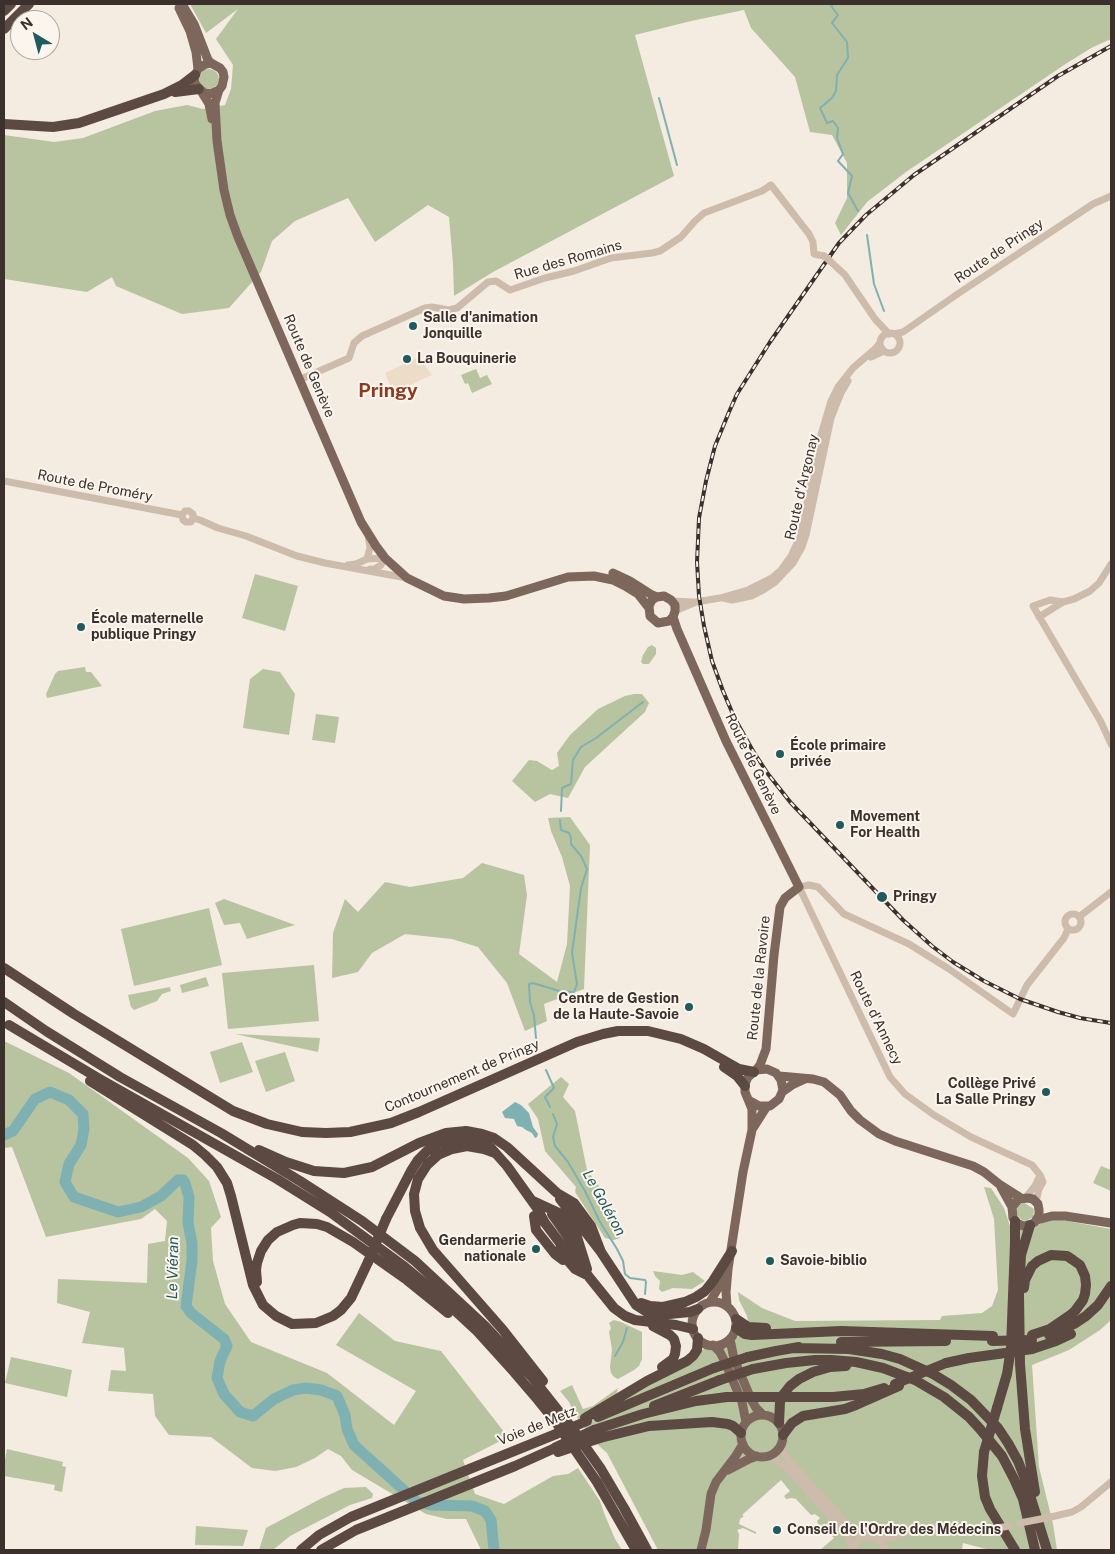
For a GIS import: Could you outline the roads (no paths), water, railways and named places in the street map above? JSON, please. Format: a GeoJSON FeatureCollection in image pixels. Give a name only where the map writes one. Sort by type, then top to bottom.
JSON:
{"type":"FeatureCollection","features":[{"type":"Feature","properties":{"kind":"highway"},"geometry":{"type":"LineString","coordinates":[[4,11],[11,4]]}},
{"type":"Feature","properties":{"kind":"highway"},"geometry":{"type":"LineString","coordinates":[[4,29],[29,4]]}},
{"type":"Feature","properties":{"kind":"highway"},"geometry":{"type":"LineString","coordinates":[[4,124],[41,127],[66,126],[91,120],[164,94],[182,85],[196,72]]}},
{"type":"Feature","properties":{"kind":"highway"},"geometry":{"type":"LineString","coordinates":[[164,94],[200,90]]}},
{"type":"Feature","properties":{"kind":"highway","name":"Contournement de Pringy"},"geometry":{"type":"LineString","coordinates":[[4,968],[50,999],[213,1100],[256,1121],[302,1132],[350,1132],[391,1123],[577,1042],[603,1034],[648,1031],[681,1039],[704,1049],[739,1069],[755,1071]]}},
{"type":"Feature","properties":{"kind":"highway","name":"Contournement de Pringy"},"geometry":{"type":"LineString","coordinates":[[4,974],[52,1006],[221,1110],[257,1127],[290,1135],[341,1138],[384,1130],[426,1114],[573,1049],[600,1040],[627,1036],[657,1038],[689,1047],[726,1068],[737,1076],[745,1086]]}},
{"type":"Feature","properties":{"kind":"highway"},"geometry":{"type":"LineString","coordinates":[[4,1002],[112,1072],[221,1133],[342,1208],[391,1242],[439,1282],[486,1327],[531,1376],[572,1428],[601,1470]]}},
{"type":"Feature","properties":{"kind":"highway"},"geometry":{"type":"LineString","coordinates":[[6,1024],[80,1075],[181,1136],[212,1160],[224,1176],[230,1192],[249,1271],[258,1297],[263,1305],[287,1323],[311,1323],[327,1319],[341,1310],[354,1293],[399,1187],[413,1159],[424,1147],[446,1133]]}},
{"type":"Feature","properties":{"kind":"highway"},"geometry":{"type":"LineString","coordinates":[[6,1024],[277,1178],[330,1212],[405,1266],[462,1317],[538,1400],[580,1456],[636,1550]]}},
{"type":"Feature","properties":{"kind":"highway"},"geometry":{"type":"LineString","coordinates":[[221,1133],[298,1166],[314,1171],[337,1173],[352,1172],[372,1167],[419,1143],[446,1133],[472,1131],[494,1138],[508,1147],[561,1196],[631,1299],[643,1310],[659,1315],[690,1312],[698,1309]]}},
{"type":"Feature","properties":{"kind":"highway"},"geometry":{"type":"LineString","coordinates":[[388,1216],[415,1164],[424,1154],[435,1146],[452,1139],[470,1138],[483,1142],[514,1175],[538,1208],[575,1269],[589,1277]]}},
{"type":"Feature","properties":{"kind":"highway"},"geometry":{"type":"LineString","coordinates":[[495,1153],[467,1146],[448,1150],[434,1158],[423,1169],[416,1184],[414,1200],[418,1222],[428,1243],[440,1260],[503,1330],[542,1379],[568,1416],[624,1508],[647,1550]]}},
{"type":"Feature","properties":{"kind":"highway"},"geometry":{"type":"LineString","coordinates":[[538,1208],[559,1213],[577,1237],[579,1254],[589,1277],[614,1308],[625,1316],[670,1335],[676,1343],[676,1354],[670,1363],[644,1378],[615,1400]]}},
{"type":"Feature","properties":{"kind":"highway"},"geometry":{"type":"LineString","coordinates":[[538,1208],[545,1223],[563,1247],[579,1254]]}},
{"type":"Feature","properties":{"kind":"highway"},"geometry":{"type":"LineString","coordinates":[[1014,1221],[1015,1243],[1011,1348],[1008,1374],[984,1452],[982,1476],[985,1497],[990,1509],[1015,1550]]}},
{"type":"Feature","properties":{"kind":"highway"},"geometry":{"type":"LineString","coordinates":[[1033,1222],[1021,1255],[1019,1294],[1020,1364],[1027,1446],[1043,1535]]}},
{"type":"Feature","properties":{"kind":"highway"},"geometry":{"type":"LineString","coordinates":[[302,1323],[283,1316],[270,1306],[258,1286],[256,1270],[261,1251],[273,1235],[293,1225],[308,1223],[328,1227],[353,1242],[407,1280],[492,1348]]}},
{"type":"Feature","properties":{"kind":"highway"},"geometry":{"type":"LineString","coordinates":[[631,1299],[657,1307],[691,1300],[710,1285],[732,1251]]}},
{"type":"Feature","properties":{"kind":"highway"},"geometry":{"type":"LineString","coordinates":[[1020,1319],[1028,1272],[1038,1260],[1051,1255],[1067,1256],[1080,1266],[1085,1276],[1086,1285],[1085,1294],[1079,1306],[1059,1324],[1041,1333],[1032,1341]]}},
{"type":"Feature","properties":{"kind":"highway"},"geometry":{"type":"LineString","coordinates":[[783,1435],[792,1423],[802,1416],[856,1405],[946,1363],[998,1354],[1055,1334],[1086,1316],[1098,1305],[1111,1286]]}},
{"type":"Feature","properties":{"kind":"highway"},"geometry":{"type":"LineString","coordinates":[[736,1324],[748,1327],[812,1331],[948,1335],[1056,1341],[1077,1330],[1098,1313],[1111,1298]]}},
{"type":"Feature","properties":{"kind":"highway"},"geometry":{"type":"LineString","coordinates":[[586,1419],[647,1381],[690,1359],[697,1350],[696,1334],[676,1325],[635,1320]]}},
{"type":"Feature","properties":{"kind":"highway"},"geometry":{"type":"LineString","coordinates":[[793,1348],[842,1342],[992,1338]]}},
{"type":"Feature","properties":{"kind":"highway"},"geometry":{"type":"LineString","coordinates":[[793,1348],[839,1348],[882,1354],[917,1366],[951,1385],[971,1400],[998,1428],[1008,1443],[1025,1478],[1047,1550]]}},
{"type":"Feature","properties":{"kind":"highway","name":"Voie de Metz"},"geometry":{"type":"LineString","coordinates":[[301,1550],[329,1529],[368,1510],[552,1436],[586,1419],[714,1368],[748,1357],[793,1348]]}},
{"type":"Feature","properties":{"kind":"highway"},"geometry":{"type":"LineString","coordinates":[[614,1422],[720,1380],[753,1369],[786,1363],[831,1360],[856,1362],[894,1372],[915,1380],[944,1397],[968,1417],[995,1446],[1021,1494],[1035,1550]]}},
{"type":"Feature","properties":{"kind":"highway"},"geometry":{"type":"LineString","coordinates":[[779,1423],[779,1405],[782,1396],[794,1382],[809,1374],[830,1367],[844,1366],[868,1367],[894,1372]]}},
{"type":"Feature","properties":{"kind":"highway","name":"Voie de Metz"},"geometry":{"type":"LineString","coordinates":[[597,1434],[614,1422],[696,1401],[727,1397],[833,1398],[897,1385]]}},
{"type":"Feature","properties":{"kind":"highway"},"geometry":{"type":"LineString","coordinates":[[321,1550],[341,1537],[373,1522],[597,1434],[649,1426],[712,1422],[733,1426],[742,1438]]}},
{"type":"Feature","properties":{"kind":"main road"},"geometry":{"type":"LineString","coordinates":[[177,4],[190,31],[196,52],[195,83],[200,90],[210,94],[219,90],[224,82],[223,72],[211,63],[204,53],[194,24],[182,4]]}},
{"type":"Feature","properties":{"kind":"main road"},"geometry":{"type":"LineString","coordinates":[[196,72],[206,64],[211,63]]}},
{"type":"Feature","properties":{"kind":"main road","name":"Route de Genève"},"geometry":{"type":"LineString","coordinates":[[200,90],[209,104],[217,141],[224,190],[238,237],[367,532],[385,558],[411,580],[444,596],[476,600],[506,596],[568,577],[594,576],[613,580],[638,594],[649,608],[652,618],[670,630],[686,651]]}},
{"type":"Feature","properties":{"kind":"main road","name":"Route de Genève"},"geometry":{"type":"LineString","coordinates":[[217,141],[215,102],[219,90]]}},
{"type":"Feature","properties":{"kind":"main road","name":"Route de Genève"},"geometry":{"type":"LineString","coordinates":[[411,580],[444,590],[476,594],[504,592],[568,572],[595,570],[613,574],[630,581],[647,593],[657,597],[664,596],[672,601],[675,607],[675,626],[686,651],[738,765],[799,887]]}},
{"type":"Feature","properties":{"kind":"main road"},"geometry":{"type":"LineString","coordinates":[[649,608],[651,602],[657,597]]}},
{"type":"Feature","properties":{"kind":"main road"},"geometry":{"type":"LineString","coordinates":[[662,623],[669,622],[674,614]]}},
{"type":"Feature","properties":{"kind":"main road","name":"Route de la Ravoire"},"geometry":{"type":"LineString","coordinates":[[745,1086],[748,1077],[755,1071],[762,1060],[766,1049],[780,907],[785,898],[799,887]]}},
{"type":"Feature","properties":{"kind":"main road","name":"Route de la Ravoire"},"geometry":{"type":"LineString","coordinates":[[766,1049],[783,1085],[782,1092]]}},
{"type":"Feature","properties":{"kind":"main road"},"geometry":{"type":"LineString","coordinates":[[755,1071],[765,1069],[805,1079],[819,1080],[828,1084],[840,1095],[860,1120],[879,1134],[973,1166],[1023,1198],[1033,1199],[1044,1209],[1065,1216]]}},
{"type":"Feature","properties":{"kind":"main road"},"geometry":{"type":"LineString","coordinates":[[752,1130],[767,1106],[777,1101],[782,1092],[805,1079]]}},
{"type":"Feature","properties":{"kind":"main road"},"geometry":{"type":"LineString","coordinates":[[728,1306],[726,1292],[728,1269],[752,1130],[753,1111],[745,1086]]}},
{"type":"Feature","properties":{"kind":"main road"},"geometry":{"type":"LineString","coordinates":[[750,1101],[756,1105],[767,1106]]}},
{"type":"Feature","properties":{"kind":"main road"},"geometry":{"type":"LineString","coordinates":[[999,1184],[1012,1207],[1014,1221],[1020,1225],[1052,1216],[1065,1216],[1111,1223]]}},
{"type":"Feature","properties":{"kind":"main road"},"geometry":{"type":"LineString","coordinates":[[1012,1207],[1015,1202],[1023,1198]]}},
{"type":"Feature","properties":{"kind":"main road"},"geometry":{"type":"LineString","coordinates":[[1033,1222],[1040,1213],[1037,1203]]}},
{"type":"Feature","properties":{"kind":"main road"},"geometry":{"type":"LineString","coordinates":[[710,1302],[728,1269]]}},
{"type":"Feature","properties":{"kind":"main road"},"geometry":{"type":"LineString","coordinates":[[710,1302],[720,1302],[728,1306],[732,1311],[736,1324],[730,1339],[723,1344],[713,1345],[705,1343],[696,1334],[693,1318],[698,1309],[710,1302]]}},
{"type":"Feature","properties":{"kind":"main road"},"geometry":{"type":"LineString","coordinates":[[730,1339],[734,1359],[754,1406],[763,1415]]}},
{"type":"Feature","properties":{"kind":"main road"},"geometry":{"type":"LineString","coordinates":[[701,1550],[711,1494],[742,1438],[746,1422],[741,1398],[726,1362],[713,1345]]}},
{"type":"Feature","properties":{"kind":"main road"},"geometry":{"type":"LineString","coordinates":[[724,1472],[749,1458],[768,1456],[775,1453],[780,1447],[783,1435],[779,1423],[772,1417],[755,1416],[746,1422]]}},
{"type":"Feature","properties":{"kind":"main road"},"geometry":{"type":"LineString","coordinates":[[742,1438],[748,1452],[757,1456]]}},
{"type":"Feature","properties":{"kind":"street","name":"Rue des Romains"},"geometry":{"type":"LineString","coordinates":[[299,380],[349,358],[354,343],[362,336],[425,308],[432,307],[449,310],[457,308],[488,282],[496,281],[510,290],[545,278],[574,272],[611,258],[652,253],[681,237],[704,213],[771,185],[810,234],[814,254],[824,256],[838,268],[875,319]]}},
{"type":"Feature","properties":{"kind":"street","name":"Route de Pringy"},"geometry":{"type":"LineString","coordinates":[[891,334],[904,332],[1062,224],[1093,204],[1111,196]]}},
{"type":"Feature","properties":{"kind":"street"},"geometry":{"type":"LineString","coordinates":[[875,319],[891,334],[898,337],[900,342]]}},
{"type":"Feature","properties":{"kind":"street"},"geometry":{"type":"LineString","coordinates":[[875,319],[884,351]]}},
{"type":"Feature","properties":{"kind":"street"},"geometry":{"type":"LineString","coordinates":[[900,342],[904,332]]}},
{"type":"Feature","properties":{"kind":"street","name":"Route d'Argonay"},"geometry":{"type":"LineString","coordinates":[[672,601],[696,602],[720,598],[761,585],[781,570],[791,556],[800,537],[821,435],[831,402],[838,387],[853,368],[891,334]]}},
{"type":"Feature","properties":{"kind":"street","name":"Route d'Argonay"},"geometry":{"type":"LineString","coordinates":[[720,598],[732,600],[751,596],[780,578],[793,563],[806,535],[831,418],[841,393],[848,380],[862,365],[873,356],[884,351],[895,352],[899,348],[900,342]]}},
{"type":"Feature","properties":{"kind":"street","name":"Route de Proméry"},"geometry":{"type":"LineString","coordinates":[[4,481],[182,515],[184,511],[189,511],[193,514],[193,518],[225,531],[246,536],[283,552],[325,563],[411,580]]}},
{"type":"Feature","properties":{"kind":"street"},"geometry":{"type":"LineString","coordinates":[[367,532],[370,548],[367,559]]}},
{"type":"Feature","properties":{"kind":"street","name":"Route de Proméry"},"geometry":{"type":"LineString","coordinates":[[325,563],[352,565],[376,557],[385,558]]}},
{"type":"Feature","properties":{"kind":"street"},"geometry":{"type":"LineString","coordinates":[[365,570],[375,569],[381,565],[385,558]]}},
{"type":"Feature","properties":{"kind":"street"},"geometry":{"type":"LineString","coordinates":[[1039,618],[1062,602],[1074,599],[1090,591],[1099,582],[1111,564]]}},
{"type":"Feature","properties":{"kind":"street"},"geometry":{"type":"LineString","coordinates":[[1062,602],[1050,600],[1033,606],[1101,722],[1111,744]]}},
{"type":"Feature","properties":{"kind":"street","name":"Route d'Argonay"},"geometry":{"type":"LineString","coordinates":[[674,614],[696,602]]}},
{"type":"Feature","properties":{"kind":"street"},"geometry":{"type":"LineString","coordinates":[[799,887],[809,885],[819,888],[844,914],[909,944],[966,979],[1013,1014],[1031,980],[1064,938],[1068,929]]}},
{"type":"Feature","properties":{"kind":"street","name":"Route d'Annecy"},"geometry":{"type":"LineString","coordinates":[[799,887],[886,1069],[899,1088],[934,1115],[971,1137],[1032,1165],[1040,1175]]}},
{"type":"Feature","properties":{"kind":"street"},"geometry":{"type":"LineString","coordinates":[[1079,917],[1111,892]]}},
{"type":"Feature","properties":{"kind":"street"},"geometry":{"type":"LineString","coordinates":[[1072,914],[1079,917],[1081,921],[1078,928],[1074,930],[1068,929],[1064,922],[1066,916],[1072,914]]}},
{"type":"Feature","properties":{"kind":"street"},"geometry":{"type":"LineString","coordinates":[[1023,1198],[1035,1186],[1040,1175]]}},
{"type":"Feature","properties":{"kind":"street"},"geometry":{"type":"LineString","coordinates":[[1037,1203],[1042,1182],[1040,1175]]}},
{"type":"Feature","properties":{"kind":"street"},"geometry":{"type":"LineString","coordinates":[[780,1447],[790,1463],[862,1538]]}},
{"type":"Feature","properties":{"kind":"street"},"geometry":{"type":"LineString","coordinates":[[768,1456],[786,1467],[847,1535],[852,1549]]}},
{"type":"Feature","properties":{"kind":"street"},"geometry":{"type":"LineString","coordinates":[[877,1539],[892,1538],[928,1527],[943,1527],[970,1532],[987,1530],[1072,1512],[1082,1507],[1111,1482]]}},
{"type":"Feature","properties":{"kind":"street"},"geometry":{"type":"LineString","coordinates":[[852,1549],[858,1540],[872,1537],[881,1542],[886,1550]]}},
{"type":"Feature","properties":{"kind":"street"},"geometry":{"type":"LineString","coordinates":[[886,1550],[892,1538]]}},
{"type":"Feature","properties":{"kind":"water"},"geometry":{"type":"Polygon","coordinates":[[[515,1102],[529,1113],[533,1127],[538,1134],[537,1137],[535,1138],[532,1133],[517,1126],[514,1119],[505,1118],[502,1112],[515,1102]]]}},
{"type":"Feature","properties":{"kind":"waterway"},"geometry":{"type":"LineString","coordinates":[[834,4],[831,6],[838,15],[832,23],[847,42],[848,58],[837,75],[836,91],[832,98],[820,108],[827,123],[833,121],[838,128],[837,138],[843,154],[838,161],[852,176],[848,193],[858,211]]}},
{"type":"Feature","properties":{"kind":"waterway"},"geometry":{"type":"LineString","coordinates":[[659,98],[677,165]]}},
{"type":"Feature","properties":{"kind":"waterway"},"geometry":{"type":"LineString","coordinates":[[867,235],[874,284],[884,311]]}},
{"type":"Feature","properties":{"kind":"waterway"},"geometry":{"type":"LineString","coordinates":[[561,811],[562,788],[571,784],[573,760],[581,747],[596,738],[643,702]]}},
{"type":"Feature","properties":{"kind":"waterway"},"geometry":{"type":"LineString","coordinates":[[536,1038],[529,984],[533,983],[559,991],[574,992],[577,984],[572,953],[581,888],[587,869],[581,856],[571,844],[569,833],[561,830],[560,820]]}},
{"type":"Feature","properties":{"kind":"waterway"},"geometry":{"type":"LineString","coordinates":[[546,1070],[554,1088],[545,1097],[550,1107]]}},
{"type":"Feature","properties":{"kind":"waterway","name":"Le Viéran"},"geometry":{"type":"LineString","coordinates":[[4,1135],[13,1131],[35,1099],[50,1092],[69,1100],[83,1114],[84,1129],[81,1145],[69,1164],[65,1182],[74,1197],[118,1212],[141,1207],[161,1196],[178,1180],[183,1180],[189,1197],[188,1223],[192,1243],[192,1261],[186,1306],[191,1313],[224,1339],[227,1346],[220,1361],[217,1378],[224,1394],[240,1412],[253,1416],[274,1399],[293,1390],[306,1388],[321,1390],[337,1396],[354,1445],[417,1502],[432,1505],[472,1506],[485,1511],[491,1520],[494,1550]]}},
{"type":"Feature","properties":{"kind":"waterway","name":"Le Goléron"},"geometry":{"type":"LineString","coordinates":[[553,1114],[557,1124],[553,1137],[555,1146],[568,1162],[600,1222],[617,1249],[623,1261],[625,1274],[630,1278],[645,1280],[645,1294]]}},
{"type":"Feature","properties":{"kind":"waterway"},"geometry":{"type":"LineString","coordinates":[[615,1356],[623,1342],[627,1328]]}},
{"type":"Feature","properties":{"kind":"railway"},"geometry":{"type":"LineString","coordinates":[[1111,46],[1058,76],[914,175],[866,215],[839,243],[770,342],[737,394],[715,446],[706,481],[699,518],[697,562],[699,596],[704,626],[712,661],[723,691],[735,719],[753,751],[791,803],[903,920],[953,962],[984,981],[1020,999],[1080,1018],[1111,1023]]}},
{"type":"Feature","properties":{"kind":"place","name":"Salle d'animation Jonquille"},"geometry":{"type":"Point","coordinates":[413,326]}},
{"type":"Feature","properties":{"kind":"place","name":"La Bouquinerie"},"geometry":{"type":"Point","coordinates":[407,359]}},
{"type":"Feature","properties":{"kind":"place","name":"École maternelle publique Pringy"},"geometry":{"type":"Point","coordinates":[81,627]}},
{"type":"Feature","properties":{"kind":"place","name":"École primaire privée"},"geometry":{"type":"Point","coordinates":[780,754]}},
{"type":"Feature","properties":{"kind":"place","name":"Movement For Health"},"geometry":{"type":"Point","coordinates":[840,825]}},
{"type":"Feature","properties":{"kind":"place","name":"Pringy"},"geometry":{"type":"Point","coordinates":[882,897]}},
{"type":"Feature","properties":{"kind":"place","name":"Centre de Gestion de la Haute-Savoie"},"geometry":{"type":"Point","coordinates":[689,1007]}},
{"type":"Feature","properties":{"kind":"place","name":"Collège Privé La Salle Pringy"},"geometry":{"type":"Point","coordinates":[1046,1092]}},
{"type":"Feature","properties":{"kind":"place","name":"Gendarmerie nationale"},"geometry":{"type":"Point","coordinates":[536,1249]}},
{"type":"Feature","properties":{"kind":"place","name":"Savoie-biblio"},"geometry":{"type":"Point","coordinates":[770,1261]}},
{"type":"Feature","properties":{"kind":"place","name":"Conseil de l'Ordre des Médecins"},"geometry":{"type":"Point","coordinates":[777,1530]}},
{"type":"Feature","properties":{"kind":"district","name":"Pringy"},"geometry":{"type":"Point","coordinates":[388,391]}}]}
